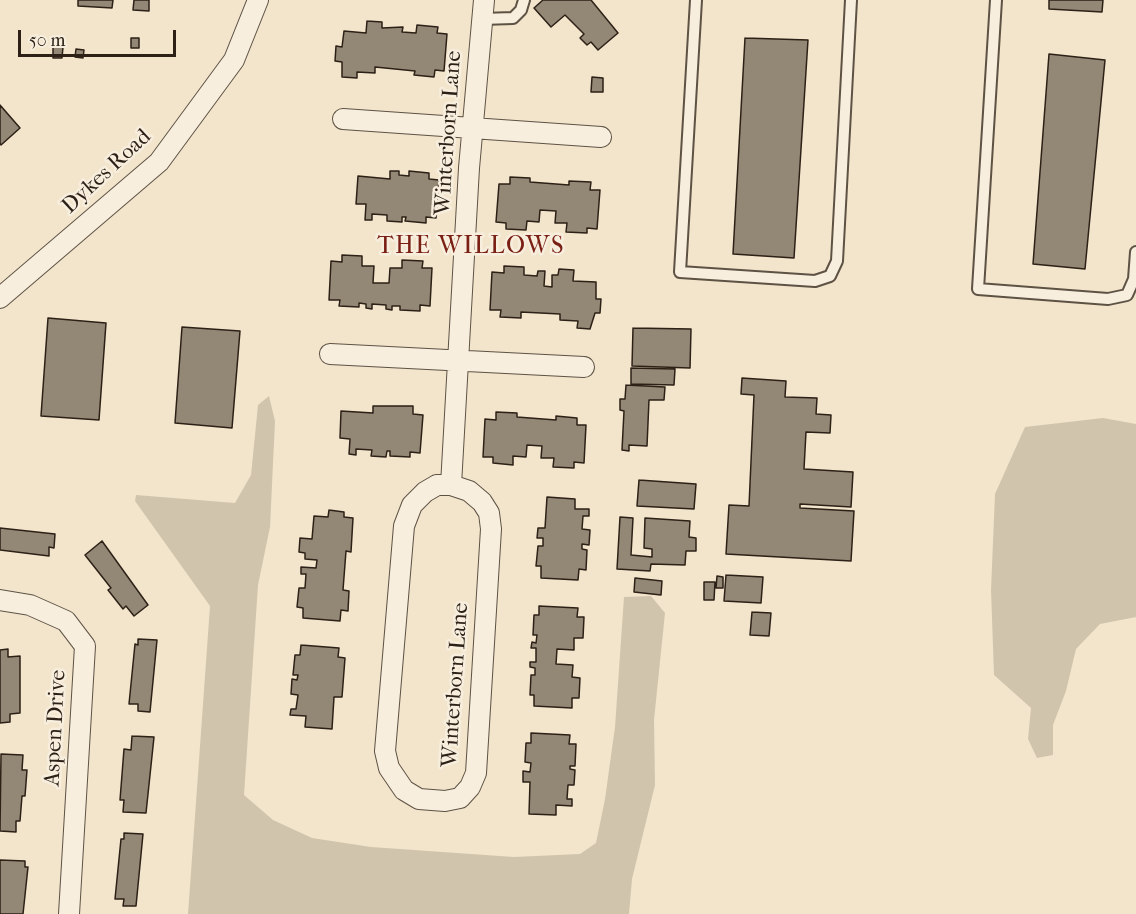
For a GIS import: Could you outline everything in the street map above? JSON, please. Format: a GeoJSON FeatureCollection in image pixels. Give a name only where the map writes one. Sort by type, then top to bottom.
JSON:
{"type":"FeatureCollection","features":[{"type":"Feature","properties":{"kind":"street","name":"Dykes Road"},"geometry":{"type":"LineString","coordinates":[[0,298],[159,162],[234,60],[258,0]]}},
{"type":"Feature","properties":{"kind":"street","name":"Winterborn Lane"},"geometry":{"type":"LineString","coordinates":[[451,485],[473,128],[483,10]]}},
{"type":"Feature","properties":{"kind":"street"},"geometry":{"type":"LineString","coordinates":[[343,119],[601,137]]}},
{"type":"Feature","properties":{"kind":"street"},"geometry":{"type":"LineString","coordinates":[[330,354],[585,367]]}},
{"type":"Feature","properties":{"kind":"street","name":"Winterborn Lane"},"geometry":{"type":"LineString","coordinates":[[437,485],[451,485],[469,491],[482,502],[489,513],[491,529],[476,773],[470,787],[460,798],[446,801],[419,799],[404,790],[389,768],[385,750],[404,526],[412,505],[425,492],[437,485]]}},
{"type":"Feature","properties":{"kind":"street","name":"Aspen Drive"},"geometry":{"type":"LineString","coordinates":[[0,600],[30,605],[66,621],[85,646],[69,914]]}},
{"type":"Feature","properties":{"kind":"lane"},"geometry":{"type":"LineString","coordinates":[[483,10],[513,18],[521,10],[524,0]]}},
{"type":"Feature","properties":{"kind":"lane"},"geometry":{"type":"LineString","coordinates":[[696,0],[680,272],[815,282],[830,276],[837,261],[851,0]]}},
{"type":"Feature","properties":{"kind":"lane"},"geometry":{"type":"LineString","coordinates":[[996,0],[978,289],[1108,299],[1127,295],[1134,279],[1136,252]]}},
{"type":"Feature","properties":{"kind":"shaded area"},"geometry":{"type":"Polygon","coordinates":[[[269,396],[275,421],[270,527],[258,585],[244,795],[273,820],[312,838],[371,847],[514,857],[580,854],[596,843],[605,799],[615,727],[624,597],[651,596],[665,613],[654,720],[655,785],[632,879],[629,914],[188,914],[210,606],[135,501],[136,495],[235,503],[251,475],[258,405],[269,396]]]}},
{"type":"Feature","properties":{"kind":"shaded area"},"geometry":{"type":"Polygon","coordinates":[[[1103,418],[1136,424],[1136,617],[1100,624],[1076,649],[1066,691],[1053,725],[1053,755],[1037,758],[1028,739],[1031,708],[994,675],[991,590],[995,494],[1025,427],[1103,418]]]}},
{"type":"Feature","properties":{"kind":"building"},"geometry":{"type":"Polygon","coordinates":[[[78,0],[113,0],[112,8],[78,6],[78,0]]]}},
{"type":"Feature","properties":{"kind":"building"},"geometry":{"type":"Polygon","coordinates":[[[134,0],[149,0],[149,11],[133,10],[134,0]]]}},
{"type":"Feature","properties":{"kind":"building"},"geometry":{"type":"Polygon","coordinates":[[[543,0],[591,0],[618,33],[598,50],[591,42],[587,45],[580,38],[584,34],[565,15],[551,27],[534,8],[543,0]]]}},
{"type":"Feature","properties":{"kind":"building"},"geometry":{"type":"Polygon","coordinates":[[[1049,0],[1103,0],[1102,12],[1049,9],[1049,0]]]}},
{"type":"Feature","properties":{"kind":"building"},"geometry":{"type":"Polygon","coordinates":[[[367,21],[382,22],[382,28],[403,27],[402,32],[416,33],[417,25],[438,27],[437,33],[447,34],[444,71],[435,70],[434,77],[414,75],[415,71],[375,67],[375,73],[357,72],[357,78],[342,77],[342,62],[335,61],[336,46],[342,47],[344,31],[366,33],[367,21]]]}},
{"type":"Feature","properties":{"kind":"building"},"geometry":{"type":"Polygon","coordinates":[[[131,38],[139,38],[139,48],[131,48],[131,38]]]}},
{"type":"Feature","properties":{"kind":"building"},"geometry":{"type":"Polygon","coordinates":[[[745,38],[808,40],[794,258],[733,254],[745,38]]]}},
{"type":"Feature","properties":{"kind":"building"},"geometry":{"type":"Polygon","coordinates":[[[53,47],[63,47],[62,58],[53,58],[53,47]]]}},
{"type":"Feature","properties":{"kind":"building"},"geometry":{"type":"Polygon","coordinates":[[[76,49],[84,50],[83,58],[75,57],[76,49]]]}},
{"type":"Feature","properties":{"kind":"building"},"geometry":{"type":"Polygon","coordinates":[[[1049,54],[1105,60],[1085,269],[1033,264],[1049,54]]]}},
{"type":"Feature","properties":{"kind":"building"},"geometry":{"type":"Polygon","coordinates":[[[592,77],[603,78],[603,92],[591,92],[592,77]]]}},
{"type":"Feature","properties":{"kind":"building"},"geometry":{"type":"Polygon","coordinates":[[[0,105],[20,128],[1,145],[0,143],[0,105]]]}},
{"type":"Feature","properties":{"kind":"building"},"geometry":{"type":"Polygon","coordinates":[[[390,171],[399,171],[399,175],[409,176],[409,171],[429,173],[429,179],[439,180],[436,218],[426,217],[426,223],[405,221],[406,217],[402,217],[402,222],[387,221],[387,215],[372,214],[372,220],[365,220],[366,204],[356,204],[358,176],[390,179],[390,171]]]}},
{"type":"Feature","properties":{"kind":"building"},"geometry":{"type":"Polygon","coordinates":[[[510,177],[530,178],[530,182],[569,185],[569,181],[591,182],[590,190],[600,190],[597,229],[587,228],[587,233],[566,232],[567,223],[555,223],[556,211],[540,210],[539,222],[527,221],[526,230],[506,229],[506,223],[496,222],[499,184],[510,184],[510,177]]]}},
{"type":"Feature","properties":{"kind":"building"},"geometry":{"type":"Polygon","coordinates":[[[342,255],[362,256],[362,266],[374,266],[373,283],[389,283],[390,268],[402,268],[402,260],[423,261],[422,268],[432,268],[430,306],[420,305],[420,311],[400,310],[400,306],[392,306],[392,310],[386,309],[386,305],[372,304],[372,309],[366,308],[366,304],[359,303],[359,307],[339,306],[340,300],[329,300],[331,261],[342,262],[342,255]]]}},
{"type":"Feature","properties":{"kind":"building"},"geometry":{"type":"Polygon","coordinates":[[[504,266],[524,267],[524,275],[537,276],[538,271],[545,271],[544,286],[552,287],[552,275],[558,275],[559,269],[574,270],[573,281],[596,282],[596,299],[601,299],[600,313],[595,313],[590,329],[577,328],[578,321],[560,320],[560,314],[521,312],[521,318],[500,317],[501,310],[490,310],[492,272],[504,273],[504,266]]]}},
{"type":"Feature","properties":{"kind":"building"},"geometry":{"type":"Polygon","coordinates":[[[48,318],[106,323],[99,420],[41,416],[48,318]]]}},
{"type":"Feature","properties":{"kind":"building"},"geometry":{"type":"Polygon","coordinates":[[[182,327],[240,331],[232,428],[175,423],[182,327]]]}},
{"type":"Feature","properties":{"kind":"building"},"geometry":{"type":"Polygon","coordinates":[[[633,328],[691,329],[690,368],[632,366],[633,328]]]}},
{"type":"Feature","properties":{"kind":"building"},"geometry":{"type":"Polygon","coordinates":[[[631,368],[675,369],[674,385],[631,384],[631,368]]]}},
{"type":"Feature","properties":{"kind":"building"},"geometry":{"type":"Polygon","coordinates":[[[742,378],[786,381],[785,397],[817,398],[816,414],[831,415],[830,433],[806,432],[804,469],[853,472],[851,507],[800,504],[800,508],[854,511],[851,561],[726,554],[729,505],[749,506],[754,395],[741,394],[742,378]]]}},
{"type":"Feature","properties":{"kind":"building"},"geometry":{"type":"Polygon","coordinates":[[[626,385],[665,387],[664,400],[649,400],[647,446],[629,445],[629,451],[622,450],[624,411],[620,410],[620,399],[625,399],[626,385]]]}},
{"type":"Feature","properties":{"kind":"building"},"geometry":{"type":"Polygon","coordinates":[[[373,406],[413,406],[413,414],[423,415],[420,453],[410,452],[410,457],[390,456],[390,451],[387,451],[386,457],[371,456],[372,450],[356,449],[356,455],[349,454],[350,439],[340,438],[341,411],[373,413],[373,406]]]}},
{"type":"Feature","properties":{"kind":"building"},"geometry":{"type":"Polygon","coordinates":[[[496,412],[517,413],[517,417],[556,420],[556,416],[577,418],[577,425],[586,425],[584,463],[574,462],[574,468],[553,467],[554,458],[541,458],[542,446],[527,445],[526,457],[513,456],[513,465],[493,463],[493,457],[483,457],[485,419],[496,420],[496,412]]]}},
{"type":"Feature","properties":{"kind":"building"},"geometry":{"type":"Polygon","coordinates":[[[639,480],[696,484],[694,509],[637,506],[639,480]]]}},
{"type":"Feature","properties":{"kind":"building"},"geometry":{"type":"Polygon","coordinates":[[[547,497],[575,499],[575,509],[589,509],[589,516],[583,516],[582,529],[590,530],[589,545],[582,544],[582,549],[587,550],[586,570],[579,569],[578,580],[541,578],[541,566],[536,566],[538,546],[543,546],[543,538],[537,538],[538,528],[545,528],[547,497]]]}},
{"type":"Feature","properties":{"kind":"building"},"geometry":{"type":"Polygon","coordinates":[[[329,510],[344,512],[344,517],[353,518],[351,552],[346,551],[343,590],[349,591],[348,611],[341,610],[340,621],[303,618],[303,608],[297,607],[299,588],[305,588],[306,574],[301,574],[301,567],[316,568],[317,560],[305,559],[305,553],[299,552],[300,538],[312,539],[314,516],[328,517],[329,510]]]}},
{"type":"Feature","properties":{"kind":"building"},"geometry":{"type":"Polygon","coordinates":[[[620,517],[633,518],[631,555],[652,557],[652,549],[644,548],[645,518],[690,521],[689,537],[696,538],[696,551],[686,551],[685,565],[651,564],[650,571],[617,569],[620,517]]]}},
{"type":"Feature","properties":{"kind":"building"},"geometry":{"type":"Polygon","coordinates":[[[0,528],[55,534],[54,548],[49,547],[49,556],[0,550],[0,528]]]}},
{"type":"Feature","properties":{"kind":"building"},"geometry":{"type":"Polygon","coordinates":[[[102,541],[148,605],[134,616],[126,606],[123,609],[108,590],[111,588],[85,555],[102,541]]]}},
{"type":"Feature","properties":{"kind":"building"},"geometry":{"type":"Polygon","coordinates":[[[726,575],[763,577],[761,603],[724,601],[726,575]]]}},
{"type":"Feature","properties":{"kind":"building"},"geometry":{"type":"Polygon","coordinates":[[[717,576],[723,577],[723,588],[716,588],[717,576]]]}},
{"type":"Feature","properties":{"kind":"building"},"geometry":{"type":"Polygon","coordinates":[[[635,578],[662,581],[661,595],[634,592],[635,578]]]}},
{"type":"Feature","properties":{"kind":"building"},"geometry":{"type":"Polygon","coordinates":[[[704,582],[715,582],[714,600],[704,600],[704,582]]]}},
{"type":"Feature","properties":{"kind":"building"},"geometry":{"type":"Polygon","coordinates":[[[539,606],[578,608],[577,617],[584,617],[583,638],[574,638],[574,650],[557,649],[556,664],[573,665],[572,677],[580,678],[579,698],[572,698],[572,708],[534,706],[534,695],[530,695],[531,675],[535,675],[535,668],[530,667],[530,662],[536,662],[536,648],[531,648],[532,642],[536,643],[537,635],[533,635],[534,615],[539,615],[539,606]]]}},
{"type":"Feature","properties":{"kind":"building"},"geometry":{"type":"Polygon","coordinates":[[[752,612],[771,613],[769,636],[750,635],[752,612]]]}},
{"type":"Feature","properties":{"kind":"building"},"geometry":{"type":"Polygon","coordinates":[[[138,639],[157,640],[150,712],[138,711],[138,704],[129,704],[135,644],[138,645],[138,639]]]}},
{"type":"Feature","properties":{"kind":"building"},"geometry":{"type":"Polygon","coordinates":[[[301,645],[339,648],[338,657],[345,658],[342,697],[334,697],[332,729],[305,727],[306,716],[290,715],[291,709],[296,709],[298,695],[291,694],[292,679],[297,680],[298,675],[293,675],[295,655],[300,655],[301,645]]]}},
{"type":"Feature","properties":{"kind":"building"},"geometry":{"type":"Polygon","coordinates":[[[8,649],[8,657],[20,656],[20,713],[10,714],[10,722],[0,723],[0,650],[8,649]]]}},
{"type":"Feature","properties":{"kind":"building"},"geometry":{"type":"Polygon","coordinates":[[[531,733],[570,735],[569,744],[576,744],[575,766],[570,766],[570,769],[575,770],[574,785],[568,785],[567,799],[572,799],[572,806],[556,805],[556,815],[529,814],[530,782],[523,782],[523,771],[530,772],[531,763],[525,762],[526,743],[531,743],[531,733]]]}},
{"type":"Feature","properties":{"kind":"building"},"geometry":{"type":"Polygon","coordinates":[[[132,736],[154,737],[146,813],[123,812],[124,800],[120,800],[124,749],[131,750],[132,736]]]}},
{"type":"Feature","properties":{"kind":"building"},"geometry":{"type":"Polygon","coordinates":[[[1,754],[23,755],[22,770],[27,770],[25,796],[22,796],[20,821],[16,821],[16,832],[0,831],[1,754]]]}},
{"type":"Feature","properties":{"kind":"building"},"geometry":{"type":"Polygon","coordinates":[[[124,833],[143,834],[136,906],[123,906],[124,899],[115,899],[121,839],[124,839],[124,833]]]}},
{"type":"Feature","properties":{"kind":"building"},"geometry":{"type":"Polygon","coordinates":[[[0,860],[25,861],[25,867],[28,867],[23,914],[0,914],[0,860]]]}},
{"type":"Feature","properties":{"kind":"district","name":"THE WILLOWS"},"geometry":{"type":"Point","coordinates":[471,247]}}]}
